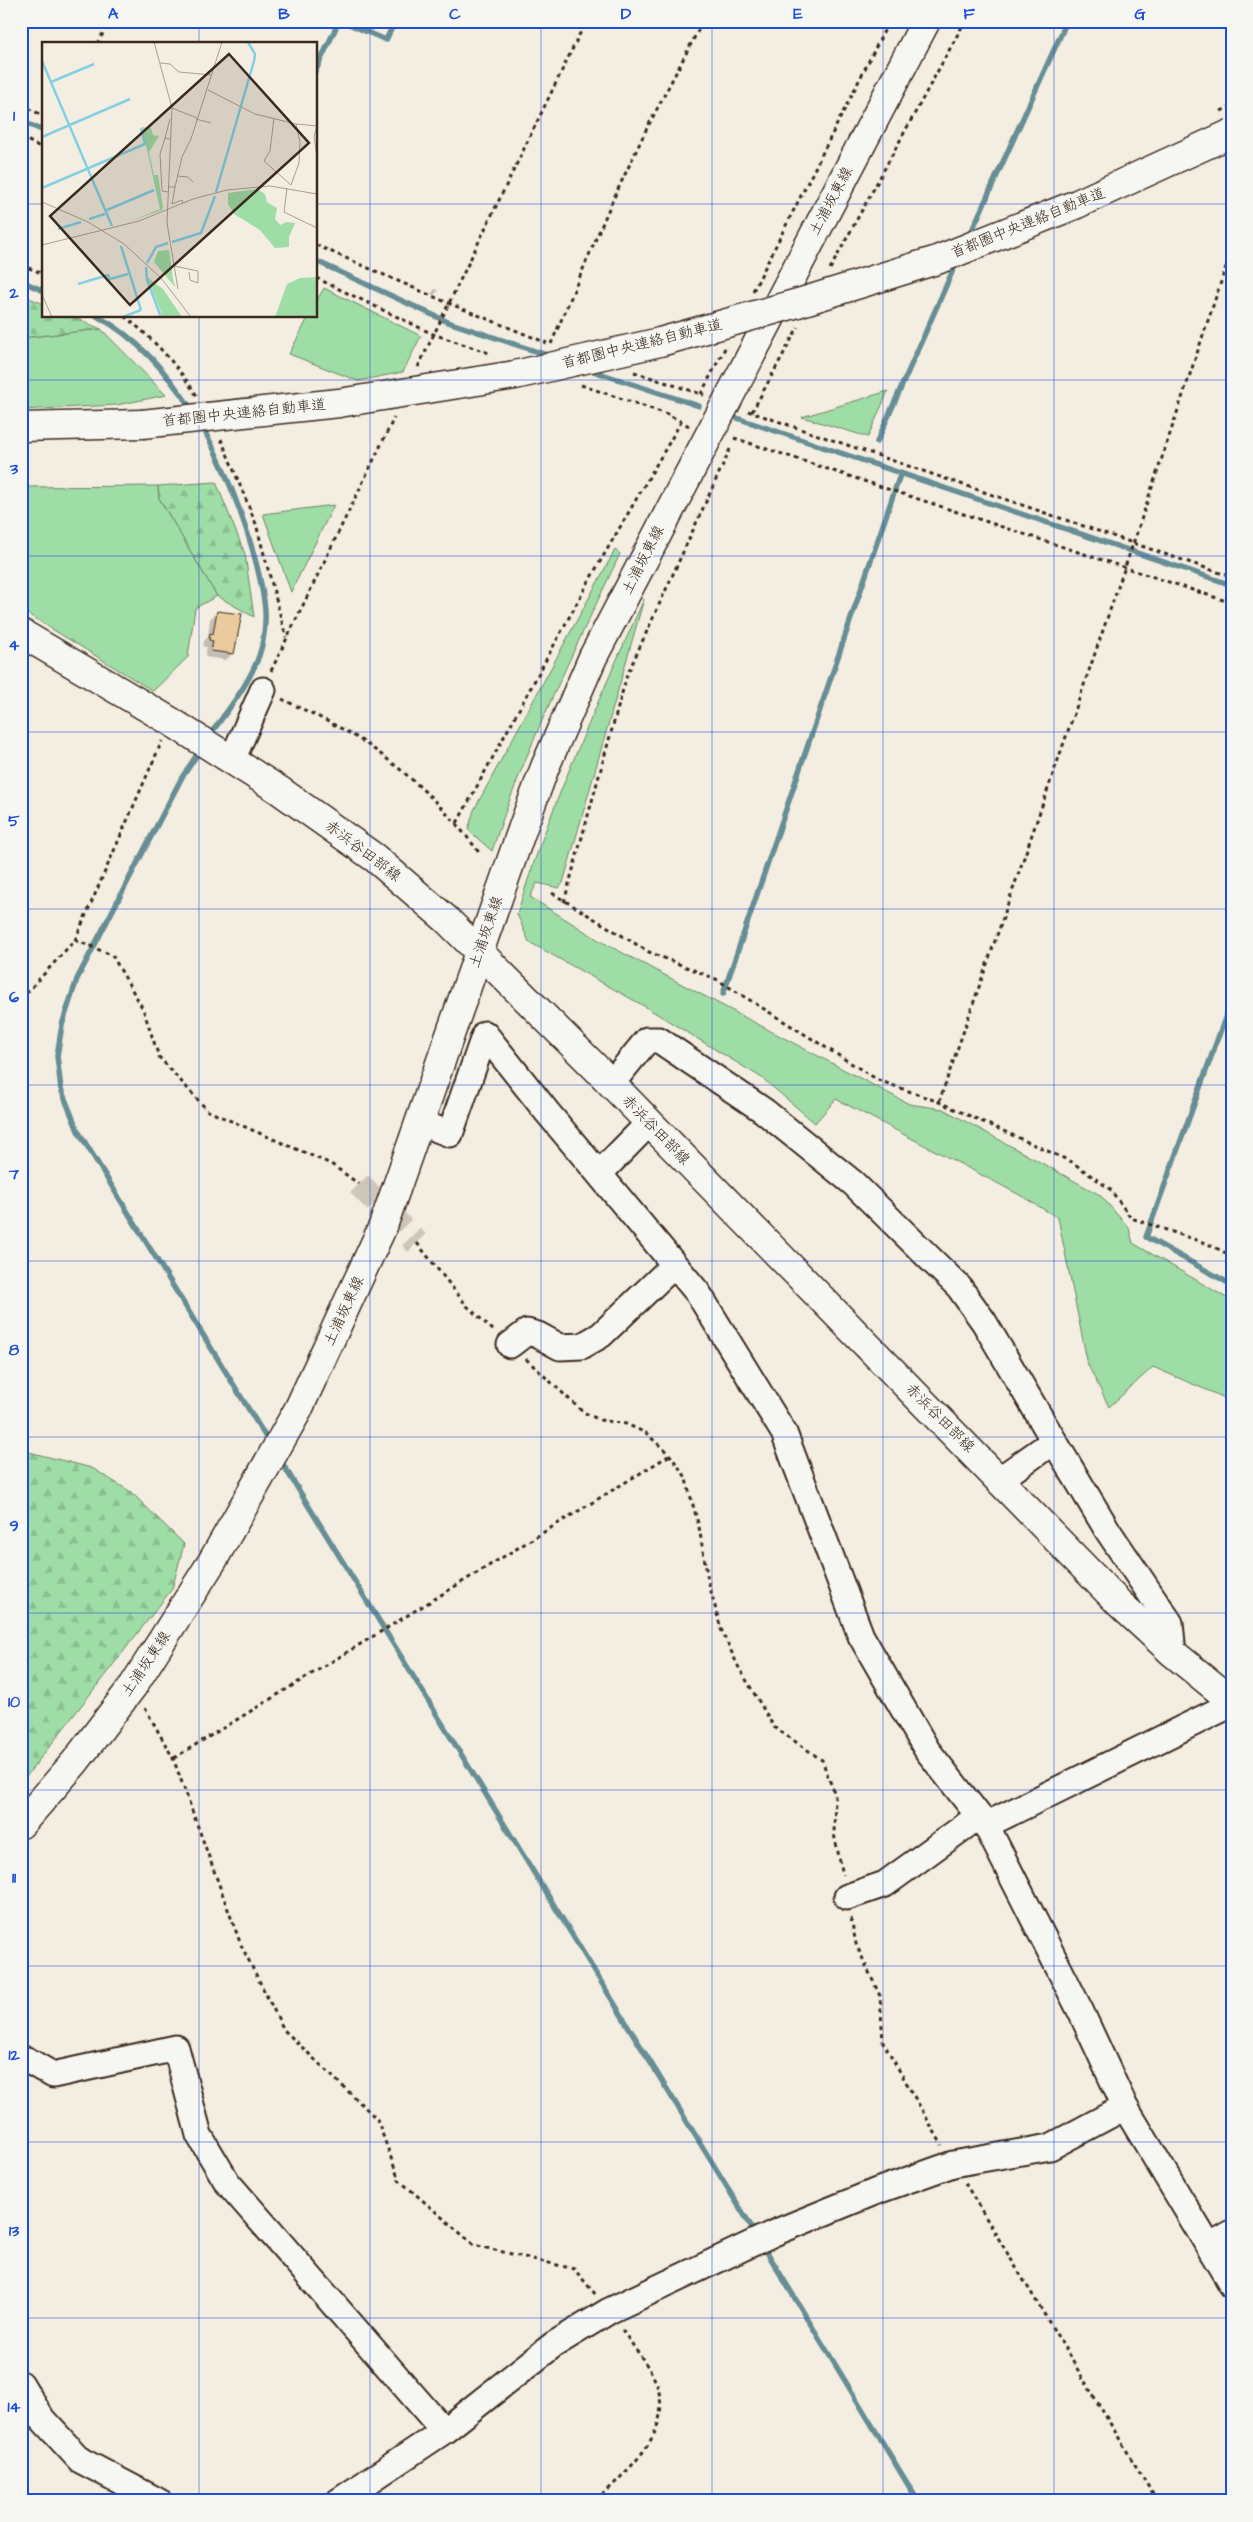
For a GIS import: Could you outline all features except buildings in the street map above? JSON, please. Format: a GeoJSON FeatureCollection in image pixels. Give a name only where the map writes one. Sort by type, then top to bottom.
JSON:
{"type":"FeatureCollection","features":[{"type":"Feature","properties":{"kind":"main road","name":"土浦坂東線"},"geometry":{"type":"LineString","coordinates":[[21,1824],[75,1762],[133,1686],[213,1560],[298,1410],[383,1226],[421,1124],[546,767],[593,657],[709,432],[713,398],[926,21]]}},
{"type":"Feature","properties":{"kind":"main road","name":"首都圏中央連絡自動車道"},"geometry":{"type":"LineString","coordinates":[[21,428],[142,424],[339,403],[486,380],[660,342],[798,303],[937,260],[1077,204],[1232,133]]}},
{"type":"Feature","properties":{"kind":"main road","name":"赤浜谷田部線"},"geometry":{"type":"LineString","coordinates":[[21,633],[232,760],[375,858],[480,951],[1000,1479],[1120,1604],[1173,1653],[1232,1702]]}},
{"type":"Feature","properties":{"kind":"street"},"geometry":{"type":"LineString","coordinates":[[232,760],[263,690]]}},
{"type":"Feature","properties":{"kind":"street"},"geometry":{"type":"LineString","coordinates":[[421,1124],[450,1134],[485,1034],[547,1112],[698,1293],[784,1433],[861,1636],[927,1750],[982,1821],[1081,2012],[1125,2106],[1232,2285]]}},
{"type":"Feature","properties":{"kind":"street"},"geometry":{"type":"LineString","coordinates":[[611,1084],[647,1040],[659,1040],[764,1111],[853,1183],[959,1287],[984,1322],[1108,1531],[1170,1623],[1173,1653]]}},
{"type":"Feature","properties":{"kind":"street"},"geometry":{"type":"LineString","coordinates":[[599,1174],[649,1123]]}},
{"type":"Feature","properties":{"kind":"street"},"geometry":{"type":"LineString","coordinates":[[510,1345],[526,1332],[538,1335],[560,1347],[582,1346],[601,1335],[674,1265]]}},
{"type":"Feature","properties":{"kind":"street"},"geometry":{"type":"LineString","coordinates":[[1000,1479],[1054,1441]]}},
{"type":"Feature","properties":{"kind":"street"},"geometry":{"type":"LineString","coordinates":[[847,1897],[884,1884],[982,1821],[1232,1702]]}},
{"type":"Feature","properties":{"kind":"street"},"geometry":{"type":"LineString","coordinates":[[21,2060],[27,2060],[52,2075],[176,2048],[199,2135],[227,2182],[444,2431]]}},
{"type":"Feature","properties":{"kind":"street"},"geometry":{"type":"LineString","coordinates":[[339,2501],[444,2431],[553,2345],[609,2311],[774,2233],[877,2191],[953,2164],[1050,2147],[1125,2106]]}},
{"type":"Feature","properties":{"kind":"street"},"geometry":{"type":"LineString","coordinates":[[1209,2247],[1232,2234]]}},
{"type":"Feature","properties":{"kind":"street"},"geometry":{"type":"LineString","coordinates":[[21,2384],[42,2420],[80,2460],[158,2501]]}},
{"type":"Feature","properties":{"kind":"path"},"geometry":{"type":"LineString","coordinates":[[98,42],[110,21]]}},
{"type":"Feature","properties":{"kind":"path"},"geometry":{"type":"LineString","coordinates":[[416,369],[586,21]]}},
{"type":"Feature","properties":{"kind":"path"},"geometry":{"type":"LineString","coordinates":[[551,345],[610,206],[646,130],[704,21]]}},
{"type":"Feature","properties":{"kind":"path"},"geometry":{"type":"LineString","coordinates":[[750,297],[889,21]]}},
{"type":"Feature","properties":{"kind":"path"},"geometry":{"type":"LineString","coordinates":[[828,273],[965,21]]}},
{"type":"Feature","properties":{"kind":"path"},"geometry":{"type":"LineString","coordinates":[[1226,21],[1232,25]]}},
{"type":"Feature","properties":{"kind":"path"},"geometry":{"type":"LineString","coordinates":[[21,106],[42,115]]}},
{"type":"Feature","properties":{"kind":"path"},"geometry":{"type":"LineString","coordinates":[[21,138],[42,147]]}},
{"type":"Feature","properties":{"kind":"path"},"geometry":{"type":"LineString","coordinates":[[318,246],[448,303],[559,348]]}},
{"type":"Feature","properties":{"kind":"path"},"geometry":{"type":"LineString","coordinates":[[939,1102],[1133,544],[1232,249]]}},
{"type":"Feature","properties":{"kind":"path"},"geometry":{"type":"LineString","coordinates":[[21,265],[42,273]]}},
{"type":"Feature","properties":{"kind":"path"},"geometry":{"type":"LineString","coordinates":[[318,279],[433,334]]}},
{"type":"Feature","properties":{"kind":"path"},"geometry":{"type":"LineString","coordinates":[[127,318],[147,333],[166,353],[181,370],[199,398]]}},
{"type":"Feature","properties":{"kind":"path"},"geometry":{"type":"LineString","coordinates":[[799,325],[752,412],[1232,577]]}},
{"type":"Feature","properties":{"kind":"path"},"geometry":{"type":"LineString","coordinates":[[629,370],[713,398],[728,341]]}},
{"type":"Feature","properties":{"kind":"path"},"geometry":{"type":"LineString","coordinates":[[396,413],[286,637],[263,690],[356,738],[414,782],[458,823],[481,855]]}},
{"type":"Feature","properties":{"kind":"path"},"geometry":{"type":"LineString","coordinates":[[458,823],[586,588],[681,422]]}},
{"type":"Feature","properties":{"kind":"path"},"geometry":{"type":"LineString","coordinates":[[709,432],[735,438],[1232,603]]}},
{"type":"Feature","properties":{"kind":"path"},"geometry":{"type":"LineString","coordinates":[[220,437],[256,524],[286,637]]}},
{"type":"Feature","properties":{"kind":"path"},"geometry":{"type":"LineString","coordinates":[[564,902],[627,675],[735,438]]}},
{"type":"Feature","properties":{"kind":"path"},"geometry":{"type":"LineString","coordinates":[[21,999],[75,940],[170,721]]}},
{"type":"Feature","properties":{"kind":"path"},"geometry":{"type":"LineString","coordinates":[[552,893],[564,902],[650,952],[716,979],[878,1080],[939,1102],[1072,1162],[1110,1189],[1130,1218],[1208,1244],[1232,1256]]}},
{"type":"Feature","properties":{"kind":"path"},"geometry":{"type":"LineString","coordinates":[[75,940],[112,955],[143,1009],[159,1057],[208,1111],[331,1164],[359,1184]]}},
{"type":"Feature","properties":{"kind":"path"},"geometry":{"type":"LineString","coordinates":[[173,1758],[670,1455],[685,1476],[693,1501],[712,1597],[722,1630],[738,1666],[774,1727],[822,1760],[835,1795],[834,1834],[856,1944],[880,1996],[883,2042],[953,2164],[1157,2501]]}},
{"type":"Feature","properties":{"kind":"path"},"geometry":{"type":"LineString","coordinates":[[133,1686],[173,1758],[241,1945],[284,2030],[377,2119],[399,2180],[474,2245],[574,2269],[609,2311],[651,2374],[658,2392],[660,2415],[653,2441],[596,2501]]}},
{"type":"Feature","properties":{"kind":"green space"},"geometry":{"type":"Polygon","coordinates":[[[324,288],[421,336],[403,372],[358,381],[289,354],[308,318],[318,318],[318,298],[324,288]]]}},
{"type":"Feature","properties":{"kind":"green space"},"geometry":{"type":"Polygon","coordinates":[[[21,295],[42,303],[42,318],[76,318],[101,329],[21,338],[21,295]]]}},
{"type":"Feature","properties":{"kind":"green space"},"geometry":{"type":"Polygon","coordinates":[[[101,329],[166,395],[117,405],[21,410],[21,338],[101,329]]]}},
{"type":"Feature","properties":{"kind":"green space"},"geometry":{"type":"Polygon","coordinates":[[[888,391],[868,437],[802,417],[888,391]]]}},
{"type":"Feature","properties":{"kind":"green space"},"geometry":{"type":"Polygon","coordinates":[[[216,482],[245,554],[254,617],[217,596],[159,498],[158,486],[216,482]]]}},
{"type":"Feature","properties":{"kind":"green space"},"geometry":{"type":"Polygon","coordinates":[[[158,486],[159,498],[217,596],[195,608],[188,657],[153,691],[21,610],[21,487],[158,486]]]}},
{"type":"Feature","properties":{"kind":"green space"},"geometry":{"type":"Polygon","coordinates":[[[334,505],[291,592],[263,514],[334,505]]]}},
{"type":"Feature","properties":{"kind":"green space"},"geometry":{"type":"Polygon","coordinates":[[[615,550],[620,554],[535,737],[519,775],[492,851],[468,830],[474,810],[615,550]]]}},
{"type":"Feature","properties":{"kind":"green space"},"geometry":{"type":"Polygon","coordinates":[[[644,599],[563,883],[559,888],[537,883],[530,897],[602,942],[909,1104],[943,1109],[1100,1195],[1129,1228],[1133,1243],[1232,1301],[1232,1391],[1225,1398],[1153,1367],[1109,1407],[1088,1365],[1058,1218],[1018,1194],[836,1099],[815,1123],[762,1078],[644,1006],[529,942],[517,914],[530,874],[576,755],[644,599]]]}},
{"type":"Feature","properties":{"kind":"green space"},"geometry":{"type":"Polygon","coordinates":[[[21,1450],[92,1468],[131,1492],[184,1544],[172,1589],[21,1783],[21,1450]]]}},
{"type":"Feature","properties":{"kind":"waterway"},"geometry":{"type":"LineString","coordinates":[[318,66],[339,21]]}},
{"type":"Feature","properties":{"kind":"waterway"},"geometry":{"type":"LineString","coordinates":[[342,21],[386,40],[395,21]]}},
{"type":"Feature","properties":{"kind":"waterway"},"geometry":{"type":"LineString","coordinates":[[969,237],[1067,21]]}},
{"type":"Feature","properties":{"kind":"waterway"},"geometry":{"type":"LineString","coordinates":[[21,121],[42,130]]}},
{"type":"Feature","properties":{"kind":"waterway"},"geometry":{"type":"LineString","coordinates":[[877,442],[957,261]]}},
{"type":"Feature","properties":{"kind":"waterway"},"geometry":{"type":"LineString","coordinates":[[318,262],[448,322],[550,356]]}},
{"type":"Feature","properties":{"kind":"waterway"},"geometry":{"type":"LineString","coordinates":[[21,281],[42,290]]}},
{"type":"Feature","properties":{"kind":"waterway"},"geometry":{"type":"LineString","coordinates":[[100,318],[126,335],[150,357],[192,410]]}},
{"type":"Feature","properties":{"kind":"waterway"},"geometry":{"type":"LineString","coordinates":[[587,369],[699,406]]}},
{"type":"Feature","properties":{"kind":"waterway"},"geometry":{"type":"LineString","coordinates":[[737,418],[1232,585]]}},
{"type":"Feature","properties":{"kind":"waterway"},"geometry":{"type":"LineString","coordinates":[[202,426],[222,466],[248,535],[260,580],[265,616],[261,647],[252,672],[241,692],[208,738]]}},
{"type":"Feature","properties":{"kind":"waterway"},"geometry":{"type":"LineString","coordinates":[[723,994],[901,472]]}},
{"type":"Feature","properties":{"kind":"waterway"},"geometry":{"type":"LineString","coordinates":[[200,750],[181,779],[77,979],[62,1025],[57,1056],[61,1089],[78,1131],[270,1444]]}},
{"type":"Feature","properties":{"kind":"waterway"},"geometry":{"type":"LineString","coordinates":[[1232,999],[1146,1237],[1232,1285]]}},
{"type":"Feature","properties":{"kind":"waterway"},"geometry":{"type":"LineString","coordinates":[[279,1458],[756,2234]]}},
{"type":"Feature","properties":{"kind":"waterway"},"geometry":{"type":"LineString","coordinates":[[762,2244],[918,2501]]}},
{"type":"Feature","properties":{"kind":"tunnel"},"geometry":{"type":"LineString","coordinates":[[359,1184],[417,1243]]}}]}
